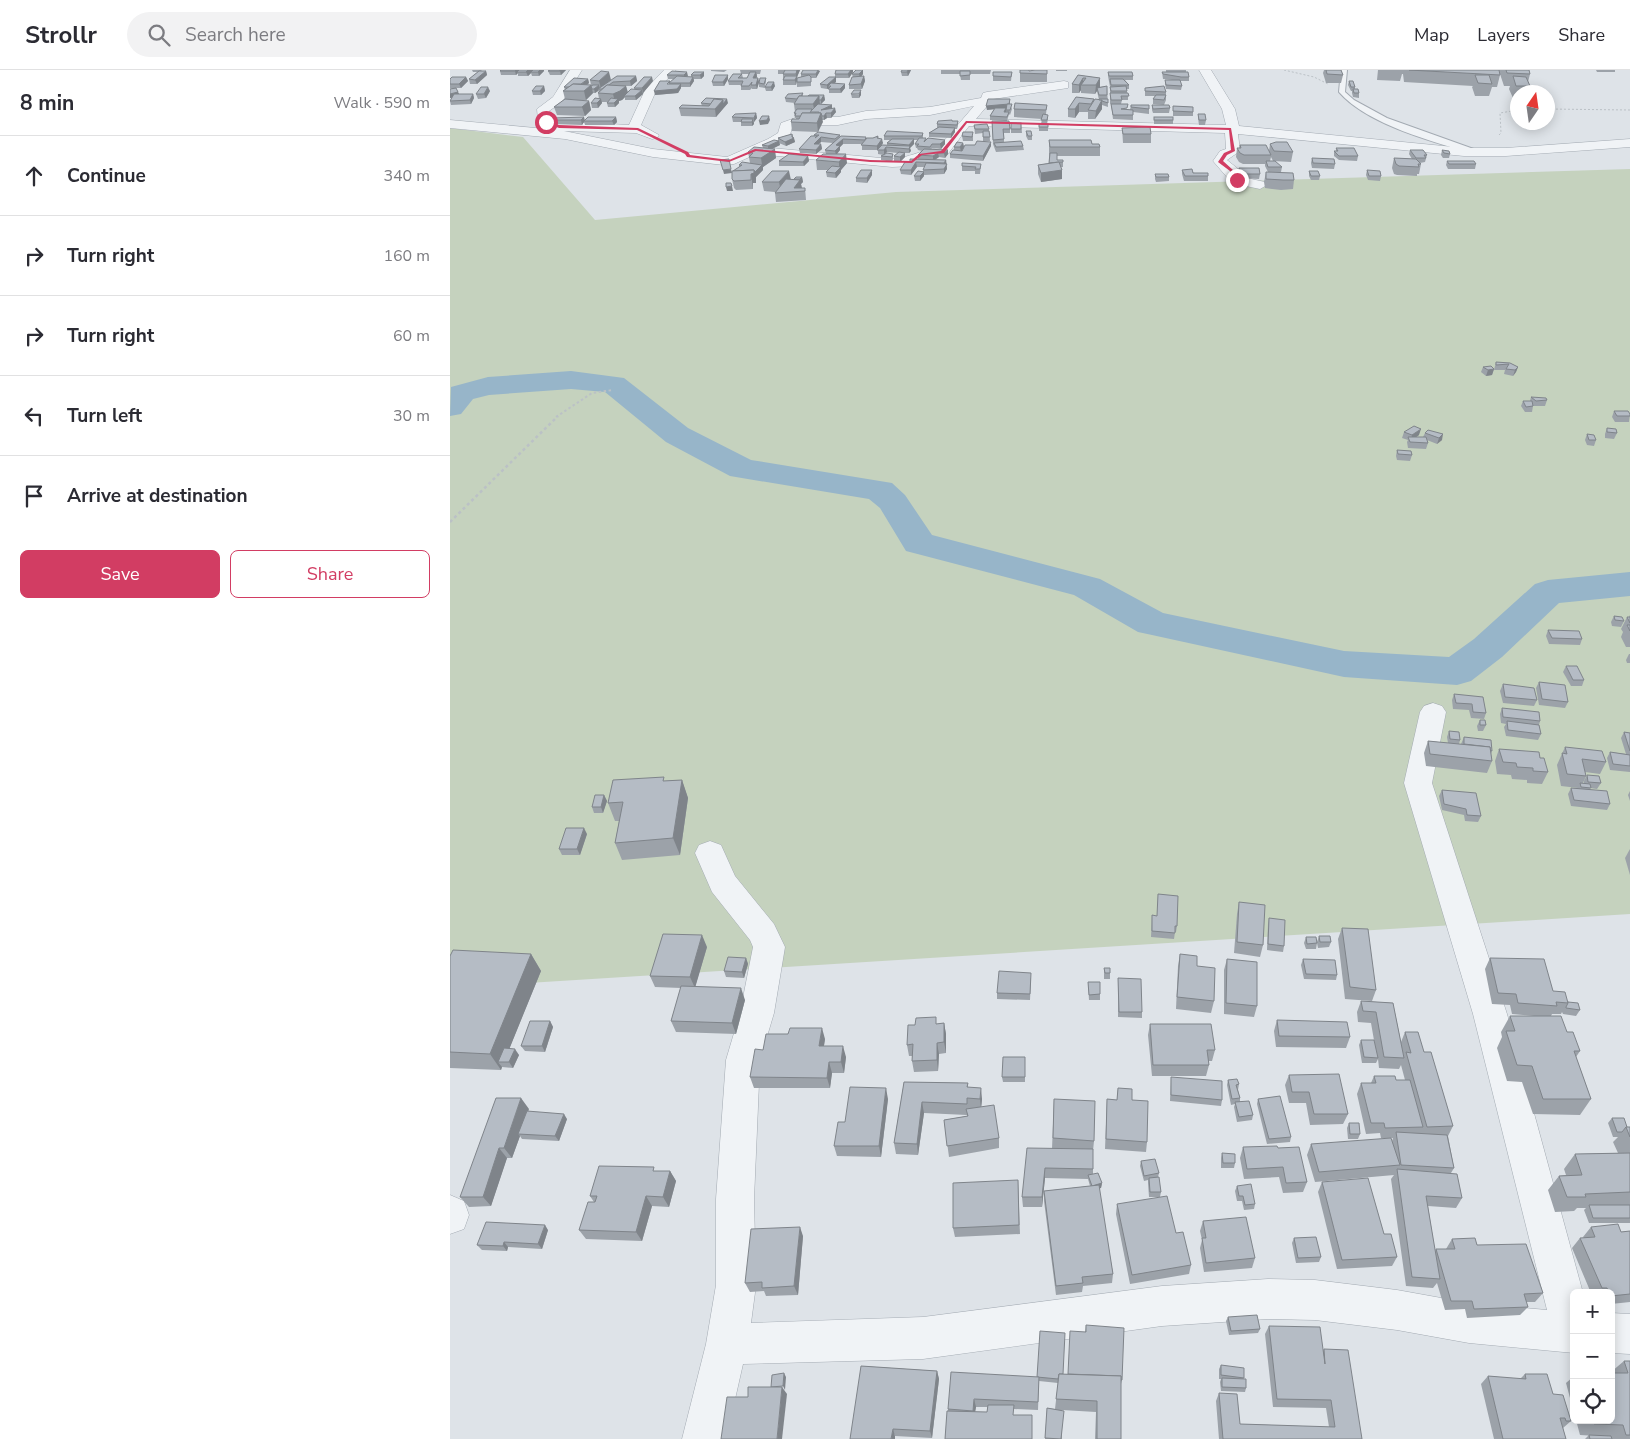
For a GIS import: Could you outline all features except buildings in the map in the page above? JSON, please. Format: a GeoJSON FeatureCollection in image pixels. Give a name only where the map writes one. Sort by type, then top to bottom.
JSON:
{"type":"FeatureCollection","features":[{"type":"Feature","properties":{"kind":"street"},"geometry":{"type":"LineString","coordinates":[[576,70],[558,99],[543,109],[542,117],[546,122],[559,127],[638,129],[687,153],[689,156]]}},
{"type":"Feature","properties":{"kind":"street"},"geometry":{"type":"LineString","coordinates":[[638,129],[635,125],[652,90],[670,70]]}},
{"type":"Feature","properties":{"kind":"street"},"geometry":{"type":"LineString","coordinates":[[1058,70],[1064,85],[1062,126]]}},
{"type":"Feature","properties":{"kind":"street"},"geometry":{"type":"LineString","coordinates":[[1205,70],[1209,81],[1229,110],[1232,118],[1233,151],[1225,154],[1220,162],[1232,171],[1232,175],[1237,180],[1260,185]]}},
{"type":"Feature","properties":{"kind":"street"},"geometry":{"type":"LineString","coordinates":[[755,150],[870,161],[912,162],[921,154],[942,152],[966,122],[986,102],[986,96],[1064,85]]}},
{"type":"Feature","properties":{"kind":"street"},"geometry":{"type":"LineString","coordinates":[[450,124],[565,135],[653,153],[729,161],[780,139],[786,132],[786,126],[798,121],[838,121],[866,115],[930,111],[959,104],[986,102]]}},
{"type":"Feature","properties":{"kind":"street"},"geometry":{"type":"LineString","coordinates":[[966,122],[1231,129],[1325,140],[1485,152],[1630,143]]}},
{"type":"Feature","properties":{"kind":"street"},"geometry":{"type":"LineString","coordinates":[[1433,712],[1418,783],[1490,1014],[1570,1318]]}},
{"type":"Feature","properties":{"kind":"street"},"geometry":{"type":"LineString","coordinates":[[704,1439],[727,1344],[736,1285],[735,1199],[743,1060],[757,1013],[761,982],[769,946],[763,932],[723,883],[710,853]]}},
{"type":"Feature","properties":{"kind":"street"},"geometry":{"type":"LineString","coordinates":[[727,1344],[923,1338],[1162,1306],[1268,1299],[1315,1300],[1397,1310],[1469,1323],[1570,1333]]}},
{"type":"Feature","properties":{"kind":"street"},"geometry":{"type":"LineString","coordinates":[[1615,1334],[1630,1334]]}},
{"type":"Feature","properties":{"kind":"lane"},"geometry":{"type":"LineString","coordinates":[[1344,70],[1342,92],[1350,101],[1372,114],[1445,142],[1485,152]]}},
{"type":"Feature","properties":{"kind":"path"},"geometry":{"type":"LineString","coordinates":[[1284,70],[1314,76],[1330,85],[1343,88]]}},
{"type":"Feature","properties":{"kind":"path"},"geometry":{"type":"LineString","coordinates":[[1555,109],[1630,110]]}},
{"type":"Feature","properties":{"kind":"path"},"geometry":{"type":"LineString","coordinates":[[1485,152],[1490,144],[1501,134],[1500,113],[1510,111]]}},
{"type":"Feature","properties":{"kind":"path"},"geometry":{"type":"LineString","coordinates":[[450,522],[552,420],[592,393],[613,390]]}},
{"type":"Feature","properties":{"kind":"green space"},"geometry":{"type":"Polygon","coordinates":[[[450,128],[523,137],[595,220],[896,192],[1630,169],[1630,914],[450,988],[450,128]]]}},
{"type":"Feature","properties":{"kind":"waterway"},"geometry":{"type":"LineString","coordinates":[[450,407],[462,393],[488,386],[571,380],[613,384],[677,435],[742,469],[880,490],[893,502],[919,543],[1087,587],[1152,623],[1344,664],[1457,671],[1488,648],[1548,592],[1630,584]]}},
{"type":"Feature","properties":{"kind":"route"},"geometry":{"type":"LineString","coordinates":[[546,122],[552,126],[559,127],[638,129],[687,153],[689,156],[722,161],[729,161],[755,150],[892,163],[912,162],[921,154],[942,152],[966,122],[1041,126],[1231,129],[1233,151],[1225,154],[1220,162],[1232,171],[1232,175],[1237,180]]}}]}
